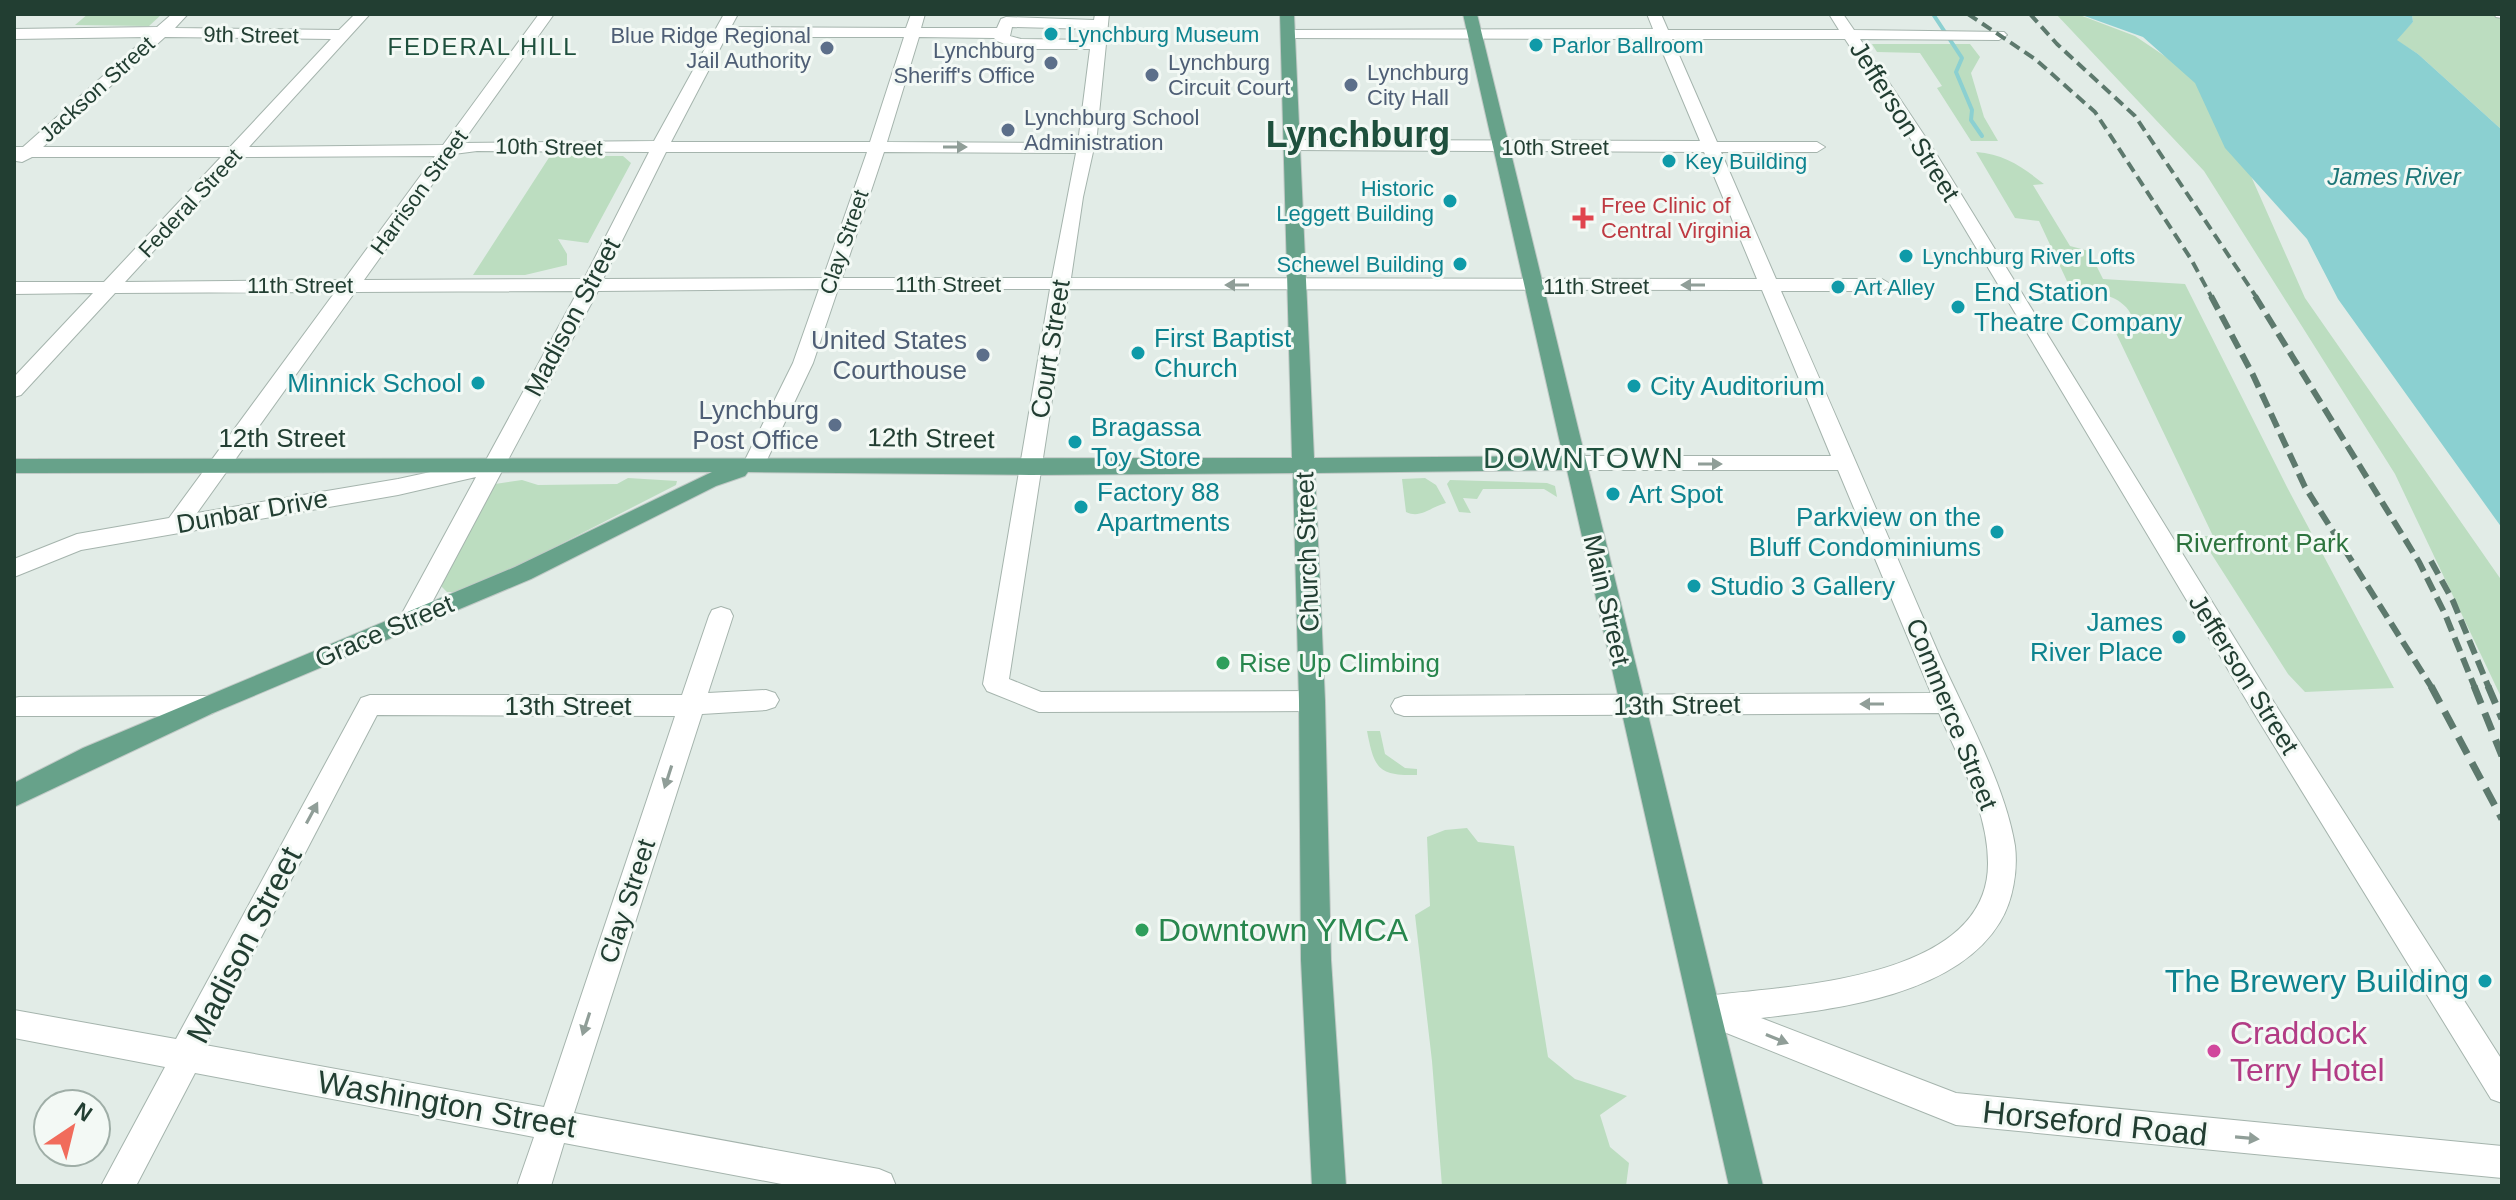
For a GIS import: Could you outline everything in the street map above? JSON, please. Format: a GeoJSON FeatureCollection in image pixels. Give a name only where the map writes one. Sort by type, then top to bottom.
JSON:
{"type":"FeatureCollection","features":[{"type":"Feature","properties":{"kind":"main road","name":"Main Street"},"geometry":{"type":"LineString","coordinates":[[1470,14],[1746,1186]]}},
{"type":"Feature","properties":{"kind":"main road","name":"Church Street"},"geometry":{"type":"LineString","coordinates":[[1288,23],[1312,701],[1316,960],[1329,1186]]}},
{"type":"Feature","properties":{"kind":"main road","name":"12th Street"},"geometry":{"type":"LineString","coordinates":[[14,466],[754,464],[1030,468],[1576,463]]}},
{"type":"Feature","properties":{"kind":"main road","name":"Grace Street"},"geometry":{"type":"LineString","coordinates":[[14,796],[92,756],[204,706],[523,573],[708,481],[754,464]]}},
{"type":"Feature","properties":{"kind":"street","name":"Jackson Street"},"geometry":{"type":"LineString","coordinates":[[18,156],[181,14]]}},
{"type":"Feature","properties":{"kind":"street","name":"Federal Street"},"geometry":{"type":"LineString","coordinates":[[14,390],[363,14]]}},
{"type":"Feature","properties":{"kind":"street","name":"Harrison Street"},"geometry":{"type":"LineString","coordinates":[[177,524],[547,14]]}},
{"type":"Feature","properties":{"kind":"street","name":"Madison Street"},"geometry":{"type":"LineString","coordinates":[[411,619],[591,285],[659,148],[731,14]]}},
{"type":"Feature","properties":{"kind":"street","name":"Clay Street"},"geometry":{"type":"LineString","coordinates":[[754,464],[794,386],[877,146],[918,14]]}},
{"type":"Feature","properties":{"kind":"street","name":"Commerce Street"},"geometry":{"type":"LineString","coordinates":[[1654,14],[1950,703],[1992,807],[2002,871],[1987,917],[1954,953],[1892,981],[1705,1010]]}},
{"type":"Feature","properties":{"kind":"street","name":"Jefferson Street"},"geometry":{"type":"LineString","coordinates":[[1836,14],[1924,147],[2224,642],[2502,1088]]}},
{"type":"Feature","properties":{"kind":"street"},"geometry":{"type":"LineString","coordinates":[[1100,45],[1019,44],[1002,38],[1006,22],[1102,19]]}},
{"type":"Feature","properties":{"kind":"street","name":"Court Street"},"geometry":{"type":"LineString","coordinates":[[1102,19],[1085,148],[996,684],[1039,702],[1312,701]]}},
{"type":"Feature","properties":{"kind":"street"},"geometry":{"type":"LineString","coordinates":[[1288,23],[1474,32],[1999,35]]}},
{"type":"Feature","properties":{"kind":"street","name":"9th Street"},"geometry":{"type":"LineString","coordinates":[[14,34],[160,32],[345,35]]}},
{"type":"Feature","properties":{"kind":"street"},"geometry":{"type":"LineString","coordinates":[[721,32],[1003,33]]}},
{"type":"Feature","properties":{"kind":"street","name":"10th Street"},"geometry":{"type":"LineString","coordinates":[[1294,145],[1817,147]]}},
{"type":"Feature","properties":{"kind":"street","name":"10th Street"},"geometry":{"type":"LineString","coordinates":[[18,156],[433,152],[468,146],[1085,148]]}},
{"type":"Feature","properties":{"kind":"street","name":"11th Street"},"geometry":{"type":"LineString","coordinates":[[14,288],[830,284],[1882,285]]}},
{"type":"Feature","properties":{"kind":"street","name":"12th Street"},"geometry":{"type":"LineString","coordinates":[[1576,463],[1846,463]]}},
{"type":"Feature","properties":{"kind":"street","name":"Dunbar Drive"},"geometry":{"type":"LineString","coordinates":[[14,568],[77,542],[398,487],[494,466]]}},
{"type":"Feature","properties":{"kind":"street","name":"Clay Street"},"geometry":{"type":"LineString","coordinates":[[534,1186],[721,616]]}},
{"type":"Feature","properties":{"kind":"street","name":"13th Street"},"geometry":{"type":"LineString","coordinates":[[370,705],[671,706],[766,700]]}},
{"type":"Feature","properties":{"kind":"street","name":"13th Street"},"geometry":{"type":"LineString","coordinates":[[1404,706],[1950,703]]}},
{"type":"Feature","properties":{"kind":"street","name":"Madison Street"},"geometry":{"type":"LineString","coordinates":[[118,1186],[187,1057],[192,1035],[370,705]]}},
{"type":"Feature","properties":{"kind":"street"},"geometry":{"type":"LineString","coordinates":[[19,707],[204,706]]}},
{"type":"Feature","properties":{"kind":"street","name":"Horseford Road"},"geometry":{"type":"LineString","coordinates":[[1705,1010],[1956,1109],[2502,1162]]}},
{"type":"Feature","properties":{"kind":"street","name":"Washington Street"},"geometry":{"type":"LineString","coordinates":[[14,1024],[879,1186]]}},
{"type":"Feature","properties":{"kind":"green space"},"geometry":{"type":"Polygon","coordinates":[[[88,14],[162,14],[149,26],[75,25],[88,14]]]}},
{"type":"Feature","properties":{"kind":"green space"},"geometry":{"type":"Polygon","coordinates":[[[2056,14],[2077,14],[2135,36],[2212,88],[2305,298],[2502,581],[2502,699],[2395,474],[2204,171],[2056,14]]]}},
{"type":"Feature","properties":{"kind":"green space"},"geometry":{"type":"Polygon","coordinates":[[[2412,14],[2502,14],[2502,130],[2418,54],[2396,40],[2413,22],[2412,14]]]}},
{"type":"Feature","properties":{"kind":"green space"},"geometry":{"type":"Polygon","coordinates":[[[1872,44],[1970,44],[1980,57],[1971,73],[1984,117],[1998,141],[1971,141],[1937,88],[1942,86],[1920,53],[1877,52],[1872,44]]]}},
{"type":"Feature","properties":{"kind":"green space","name":"Riverfront Park"},"geometry":{"type":"Polygon","coordinates":[[[1976,152],[2004,159],[2044,184],[2033,185],[2070,246],[2089,251],[2103,279],[2185,284],[2288,489],[2394,688],[2305,692],[2288,674],[2200,536],[2213,536],[2115,331],[2130,325],[2133,320],[2130,312],[2109,296],[2073,294],[2039,221],[2015,218],[1976,152]]]}},
{"type":"Feature","properties":{"kind":"green space"},"geometry":{"type":"Polygon","coordinates":[[[550,156],[623,156],[631,163],[588,243],[558,239],[567,254],[567,265],[525,275],[473,275],[550,156]]]}},
{"type":"Feature","properties":{"kind":"green space"},"geometry":{"type":"Polygon","coordinates":[[[628,478],[677,481],[676,485],[510,570],[459,592],[447,592],[441,586],[495,484],[522,480],[538,485],[617,484],[628,478]]]}},
{"type":"Feature","properties":{"kind":"green space"},"geometry":{"type":"Polygon","coordinates":[[[1425,478],[1436,485],[1446,503],[1421,513],[1406,512],[1402,479],[1425,478]]]}},
{"type":"Feature","properties":{"kind":"green space"},"geometry":{"type":"Polygon","coordinates":[[[1450,480],[1547,483],[1555,486],[1557,497],[1544,489],[1483,489],[1477,499],[1463,498],[1471,513],[1459,512],[1447,484],[1450,480]]]}},
{"type":"Feature","properties":{"kind":"green space"},"geometry":{"type":"Polygon","coordinates":[[[1367,731],[1380,731],[1385,754],[1405,768],[1417,769],[1417,775],[1394,774],[1380,767],[1372,754],[1367,731]]]}},
{"type":"Feature","properties":{"kind":"green space"},"geometry":{"type":"Polygon","coordinates":[[[1467,828],[1478,842],[1514,846],[1548,1057],[1575,1079],[1627,1096],[1600,1115],[1610,1147],[1629,1163],[1626,1186],[1442,1186],[1432,1061],[1415,915],[1430,906],[1427,837],[1445,830],[1467,828]]]}},
{"type":"Feature","properties":{"kind":"water","name":"James River"},"geometry":{"type":"Polygon","coordinates":[[[2079,14],[2412,14],[2413,22],[2397,40],[2418,54],[2502,130],[2502,528],[2338,299],[2307,239],[2225,148],[2195,83],[2143,37],[2079,14]]]}},
{"type":"Feature","properties":{"kind":"waterway"},"geometry":{"type":"LineString","coordinates":[[1933,14],[1962,58],[1956,72],[1972,110],[1971,120],[1982,136]]}},
{"type":"Feature","properties":{"kind":"railway"},"geometry":{"type":"LineString","coordinates":[[1968,14],[2035,59],[2095,112],[2191,259],[2212,298]]}},
{"type":"Feature","properties":{"kind":"railway"},"geometry":{"type":"LineString","coordinates":[[2030,14],[2057,44],[2135,116],[2257,298]]}},
{"type":"Feature","properties":{"kind":"railway"},"geometry":{"type":"LineString","coordinates":[[2211,296],[2253,375],[2305,487],[2432,688]]}},
{"type":"Feature","properties":{"kind":"railway"},"geometry":{"type":"LineString","coordinates":[[2255,296],[2419,562],[2445,614],[2475,688]]}},
{"type":"Feature","properties":{"kind":"railway"},"geometry":{"type":"LineString","coordinates":[[2431,561],[2453,601],[2489,688]]}},
{"type":"Feature","properties":{"kind":"railway"},"geometry":{"type":"LineString","coordinates":[[2431,686],[2502,819]]}},
{"type":"Feature","properties":{"kind":"railway"},"geometry":{"type":"LineString","coordinates":[[2474,686],[2502,756]]}},
{"type":"Feature","properties":{"kind":"railway"},"geometry":{"type":"LineString","coordinates":[[2488,686],[2502,719]]}},
{"type":"Feature","properties":{"kind":"place","name":"Lynchburg Museum"},"geometry":{"type":"Point","coordinates":[1051,34]}},
{"type":"Feature","properties":{"kind":"place","name":"Parlor Ballroom"},"geometry":{"type":"Point","coordinates":[1536,45]}},
{"type":"Feature","properties":{"kind":"place","name":"Blue Ridge Regional Jail Authority"},"geometry":{"type":"Point","coordinates":[827,48]}},
{"type":"Feature","properties":{"kind":"place","name":"Lynchburg Sheriff's Office"},"geometry":{"type":"Point","coordinates":[1051,63]}},
{"type":"Feature","properties":{"kind":"place","name":"Lynchburg Circuit Court"},"geometry":{"type":"Point","coordinates":[1152,75]}},
{"type":"Feature","properties":{"kind":"place","name":"Lynchburg City Hall"},"geometry":{"type":"Point","coordinates":[1351,85]}},
{"type":"Feature","properties":{"kind":"place","name":"Lynchburg School Administration"},"geometry":{"type":"Point","coordinates":[1008,130]}},
{"type":"Feature","properties":{"kind":"place","name":"Key Building"},"geometry":{"type":"Point","coordinates":[1669,161]}},
{"type":"Feature","properties":{"kind":"place","name":"Historic Leggett Building"},"geometry":{"type":"Point","coordinates":[1450,201]}},
{"type":"Feature","properties":{"kind":"place","name":"Free Clinic of Central Virginia"},"geometry":{"type":"Point","coordinates":[1583,218]}},
{"type":"Feature","properties":{"kind":"place","name":"Lynchburg River Lofts"},"geometry":{"type":"Point","coordinates":[1906,256]}},
{"type":"Feature","properties":{"kind":"place","name":"Schewel Building"},"geometry":{"type":"Point","coordinates":[1460,264]}},
{"type":"Feature","properties":{"kind":"place","name":"Art Alley"},"geometry":{"type":"Point","coordinates":[1838,287]}},
{"type":"Feature","properties":{"kind":"place","name":"End Station Theatre Company"},"geometry":{"type":"Point","coordinates":[1958,307]}},
{"type":"Feature","properties":{"kind":"place","name":"First Baptist Church"},"geometry":{"type":"Point","coordinates":[1138,353]}},
{"type":"Feature","properties":{"kind":"place","name":"United States Courthouse"},"geometry":{"type":"Point","coordinates":[983,355]}},
{"type":"Feature","properties":{"kind":"place","name":"Minnick School"},"geometry":{"type":"Point","coordinates":[478,383]}},
{"type":"Feature","properties":{"kind":"place","name":"City Auditorium"},"geometry":{"type":"Point","coordinates":[1634,386]}},
{"type":"Feature","properties":{"kind":"place","name":"Lynchburg Post Office"},"geometry":{"type":"Point","coordinates":[835,425]}},
{"type":"Feature","properties":{"kind":"place","name":"Bragassa Toy Store"},"geometry":{"type":"Point","coordinates":[1075,442]}},
{"type":"Feature","properties":{"kind":"place","name":"Art Spot"},"geometry":{"type":"Point","coordinates":[1613,494]}},
{"type":"Feature","properties":{"kind":"place","name":"Factory 88 Apartments"},"geometry":{"type":"Point","coordinates":[1081,507]}},
{"type":"Feature","properties":{"kind":"place","name":"Parkview on the Bluff Condominiums"},"geometry":{"type":"Point","coordinates":[1997,532]}},
{"type":"Feature","properties":{"kind":"place","name":"Studio 3 Gallery"},"geometry":{"type":"Point","coordinates":[1694,586]}},
{"type":"Feature","properties":{"kind":"place","name":"James River Place"},"geometry":{"type":"Point","coordinates":[2179,637]}},
{"type":"Feature","properties":{"kind":"place","name":"Rise Up Climbing"},"geometry":{"type":"Point","coordinates":[1223,663]}},
{"type":"Feature","properties":{"kind":"place","name":"Downtown YMCA"},"geometry":{"type":"Point","coordinates":[1142,930]}},
{"type":"Feature","properties":{"kind":"place","name":"The Brewery Building"},"geometry":{"type":"Point","coordinates":[2485,981]}},
{"type":"Feature","properties":{"kind":"place","name":"Craddock Terry Hotel"},"geometry":{"type":"Point","coordinates":[2214,1051]}},
{"type":"Feature","properties":{"kind":"district","name":"FEDERAL HILL"},"geometry":{"type":"Point","coordinates":[483,46]}},
{"type":"Feature","properties":{"kind":"district","name":"Lynchburg"},"geometry":{"type":"Point","coordinates":[1358,134]}},
{"type":"Feature","properties":{"kind":"district","name":"DOWNTOWN"},"geometry":{"type":"Point","coordinates":[1584,457]}}]}
